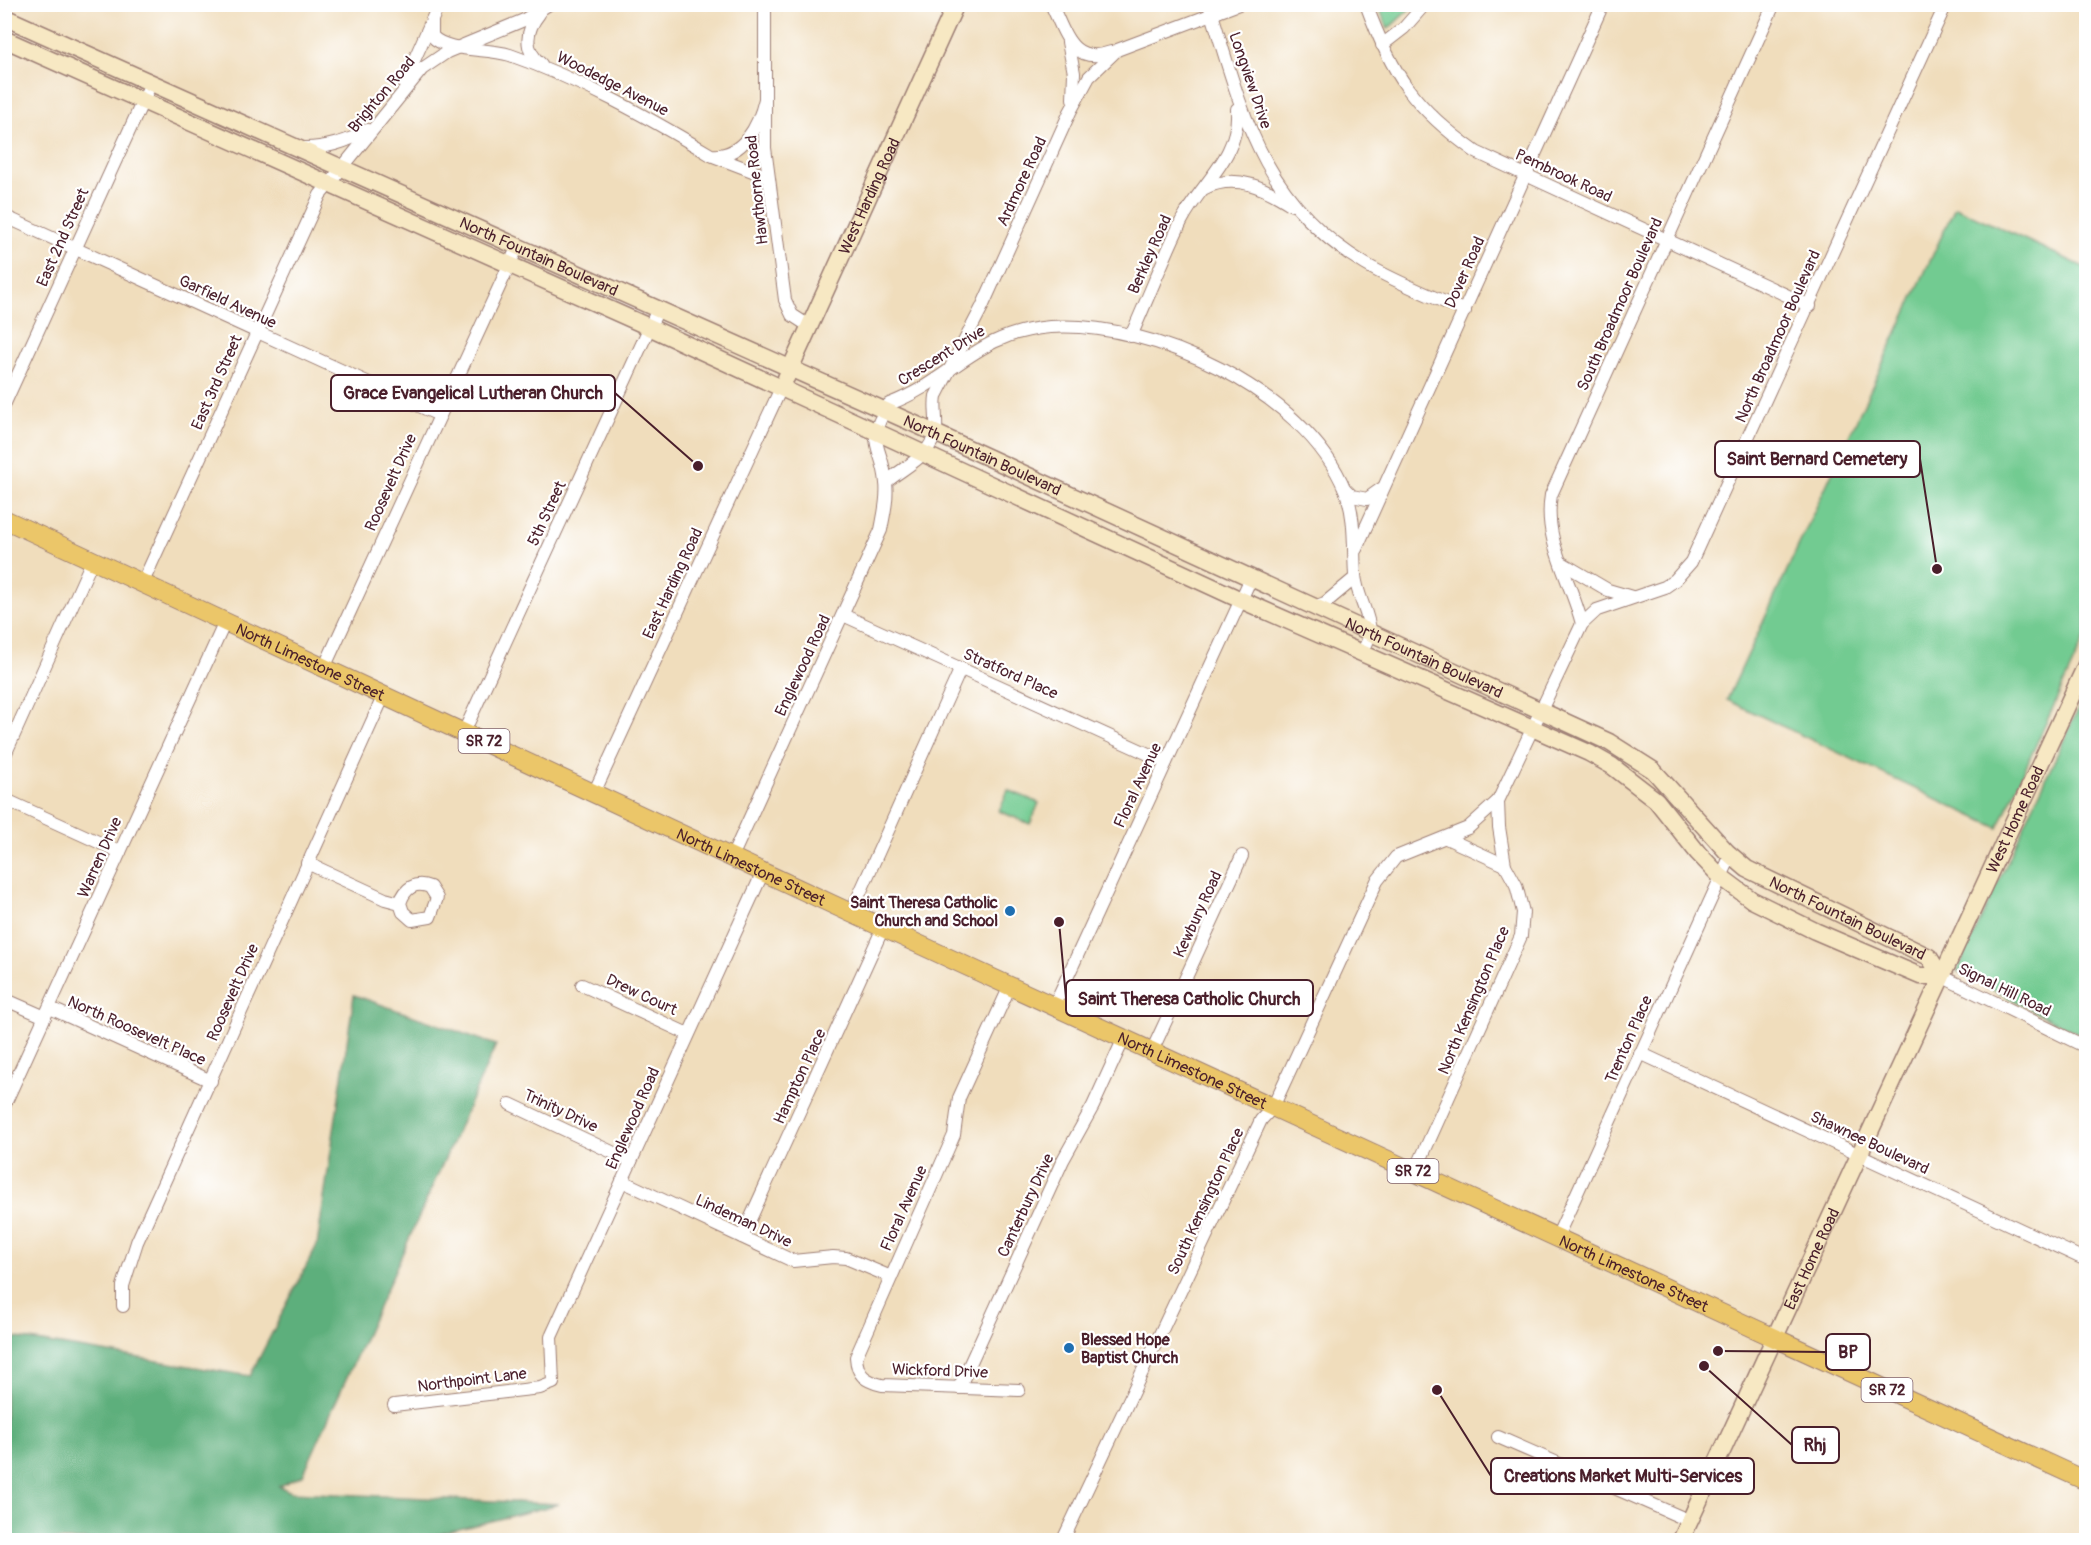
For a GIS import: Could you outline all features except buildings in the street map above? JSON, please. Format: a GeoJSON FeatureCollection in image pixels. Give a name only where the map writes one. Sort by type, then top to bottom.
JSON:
{"type":"FeatureCollection","features":[{"type":"Feature","properties":{"kind":"main road","name":"North Limestone Street"},"geometry":{"type":"LineString","coordinates":[[4,519],[883,928],[2086,1481]]}},
{"type":"Feature","properties":{"kind":"street"},"geometry":{"type":"LineString","coordinates":[[396,100],[439,4]]}},
{"type":"Feature","properties":{"kind":"street","name":"Hawthorne Road"},"geometry":{"type":"LineString","coordinates":[[765,4],[765,148],[768,177],[785,300],[792,315],[809,326]]}},
{"type":"Feature","properties":{"kind":"street","name":"West Harding Road"},"geometry":{"type":"LineString","coordinates":[[781,388],[956,4]]}},
{"type":"Feature","properties":{"kind":"street"},"geometry":{"type":"LineString","coordinates":[[1051,4],[1067,38],[1075,49],[1089,55],[1117,50]]}},
{"type":"Feature","properties":{"kind":"street","name":"Ardmore Road"},"geometry":{"type":"LineString","coordinates":[[925,454],[935,433],[936,396],[982,307],[1070,112],[1089,77],[1117,50],[1210,9],[1239,4]]}},
{"type":"Feature","properties":{"kind":"street","name":"Pembrook Road"},"geometry":{"type":"LineString","coordinates":[[1366,4],[1382,45],[1402,83],[1432,118],[1476,152],[1809,306]]}},
{"type":"Feature","properties":{"kind":"street"},"geometry":{"type":"LineString","coordinates":[[1382,45],[1404,28],[1425,4]]}},
{"type":"Feature","properties":{"kind":"street","name":"Dover Road"},"geometry":{"type":"LineString","coordinates":[[1354,553],[1603,4]]}},
{"type":"Feature","properties":{"kind":"street","name":"South Broadmoor Boulevard"},"geometry":{"type":"LineString","coordinates":[[1582,624],[1549,532],[1548,512],[1551,495],[1774,4]]}},
{"type":"Feature","properties":{"kind":"street","name":"North Broadmoor Boulevard"},"geometry":{"type":"LineString","coordinates":[[1582,624],[1597,610],[1632,597],[1648,594],[1665,586],[1675,580],[1691,562],[1946,4]]}},
{"type":"Feature","properties":{"kind":"street"},"geometry":{"type":"LineString","coordinates":[[546,7],[533,22],[528,37],[532,55],[547,68]]}},
{"type":"Feature","properties":{"kind":"street","name":"Brighton Road"},"geometry":{"type":"LineString","coordinates":[[344,168],[373,126],[422,69],[434,59],[489,36],[546,7]]}},
{"type":"Feature","properties":{"kind":"street","name":"Longview Drive"},"geometry":{"type":"LineString","coordinates":[[1210,9],[1237,100],[1258,150],[1298,208],[1320,231],[1364,264],[1465,312]]}},
{"type":"Feature","properties":{"kind":"street","name":"North Fountain Boulevard"},"geometry":{"type":"LineString","coordinates":[[4,17],[885,410],[1609,741],[1653,770],[1731,855],[1766,880],[1929,957],[1941,976]]}},
{"type":"Feature","properties":{"kind":"street","name":"Woodedge Avenue"},"geometry":{"type":"LineString","coordinates":[[432,20],[431,31],[437,41],[449,47],[506,53],[547,68],[610,96],[711,155],[768,177]]}},
{"type":"Feature","properties":{"kind":"street"},"geometry":{"type":"LineString","coordinates":[[1067,38],[1074,73],[1070,112]]}},
{"type":"Feature","properties":{"kind":"street","name":"North Fountain Boulevard"},"geometry":{"type":"LineString","coordinates":[[4,39],[143,102],[330,182],[1240,600],[1612,766],[1656,800],[1720,876],[1752,900],[1815,931],[1920,976],[1941,976]]}},
{"type":"Feature","properties":{"kind":"street","name":"East 2nd Street"},"geometry":{"type":"LineString","coordinates":[[4,405],[151,83]]}},
{"type":"Feature","properties":{"kind":"street"},"geometry":{"type":"LineString","coordinates":[[711,155],[725,155],[746,140],[758,125],[765,99]]}},
{"type":"Feature","properties":{"kind":"street","name":"Berkley Road"},"geometry":{"type":"LineString","coordinates":[[1131,336],[1181,222],[1202,189],[1216,174],[1232,146],[1238,120],[1237,100]]}},
{"type":"Feature","properties":{"kind":"street"},"geometry":{"type":"LineString","coordinates":[[296,147],[312,148],[336,143],[373,126]]}},
{"type":"Feature","properties":{"kind":"street","name":"East 3rd Street"},"geometry":{"type":"LineString","coordinates":[[143,582],[320,195],[344,168]]}},
{"type":"Feature","properties":{"kind":"street"},"geometry":{"type":"LineString","coordinates":[[1202,189],[1225,181],[1237,181],[1267,191],[1298,208]]}},
{"type":"Feature","properties":{"kind":"street","name":"Garfield Avenue"},"geometry":{"type":"LineString","coordinates":[[4,216],[439,415]]}},
{"type":"Feature","properties":{"kind":"street","name":"Roosevelt Drive"},"geometry":{"type":"LineString","coordinates":[[324,668],[518,246]]}},
{"type":"Feature","properties":{"kind":"street","name":"5th Street"},"geometry":{"type":"LineString","coordinates":[[464,732],[658,309]]}},
{"type":"Feature","properties":{"kind":"street","name":"Crescent Drive"},"geometry":{"type":"LineString","coordinates":[[885,410],[889,404],[920,391],[970,353],[1008,334],[1051,327],[1073,327],[1131,336],[1186,353],[1220,369],[1258,392],[1306,432],[1323,452],[1344,488],[1351,512],[1355,578],[1370,633]]}},
{"type":"Feature","properties":{"kind":"street","name":"East Harding Road"},"geometry":{"type":"LineString","coordinates":[[594,793],[781,388]]}},
{"type":"Feature","properties":{"kind":"street"},"geometry":{"type":"LineString","coordinates":[[874,432],[885,410]]}},
{"type":"Feature","properties":{"kind":"street","name":"Englewood Road"},"geometry":{"type":"LineString","coordinates":[[732,857],[881,530],[886,482],[874,432]]}},
{"type":"Feature","properties":{"kind":"street"},"geometry":{"type":"LineString","coordinates":[[886,482],[925,454]]}},
{"type":"Feature","properties":{"kind":"street"},"geometry":{"type":"LineString","coordinates":[[1344,488],[1352,496],[1367,499],[1384,486]]}},
{"type":"Feature","properties":{"kind":"street"},"geometry":{"type":"LineString","coordinates":[[4,757],[93,559]]}},
{"type":"Feature","properties":{"kind":"street"},"geometry":{"type":"LineString","coordinates":[[1562,563],[1608,590],[1632,597]]}},
{"type":"Feature","properties":{"kind":"street","name":"Floral Avenue"},"geometry":{"type":"LineString","coordinates":[[1054,1006],[1251,578]]}},
{"type":"Feature","properties":{"kind":"street"},"geometry":{"type":"LineString","coordinates":[[1314,608],[1325,603],[1355,578]]}},
{"type":"Feature","properties":{"kind":"street","name":"Stratford Place"},"geometry":{"type":"LineString","coordinates":[[843,615],[1166,762]]}},
{"type":"Feature","properties":{"kind":"street","name":"Warren Drive"},"geometry":{"type":"LineString","coordinates":[[4,1106],[225,622]]}},
{"type":"Feature","properties":{"kind":"street"},"geometry":{"type":"LineString","coordinates":[[1498,801],[1582,624]]}},
{"type":"Feature","properties":{"kind":"street"},"geometry":{"type":"LineString","coordinates":[[1362,653],[1370,633]]}},
{"type":"Feature","properties":{"kind":"street","name":"West Home Road"},"geometry":{"type":"LineString","coordinates":[[1941,976],[2086,665]]}},
{"type":"Feature","properties":{"kind":"street"},"geometry":{"type":"LineString","coordinates":[[851,913],[961,668]]}},
{"type":"Feature","properties":{"kind":"street","name":"Roosevelt Drive"},"geometry":{"type":"LineString","coordinates":[[123,1306],[123,1286],[137,1242],[384,695]]}},
{"type":"Feature","properties":{"kind":"street"},"geometry":{"type":"LineString","coordinates":[[4,799],[120,852]]}},
{"type":"Feature","properties":{"kind":"street","name":"South Kensington Place"},"geometry":{"type":"LineString","coordinates":[[1063,1540],[1261,1120],[1273,1107],[1377,880],[1396,857],[1468,828],[1498,801]]}},
{"type":"Feature","properties":{"kind":"street","name":"North Kensington Place"},"geometry":{"type":"LineString","coordinates":[[1415,1172],[1521,936],[1522,905],[1516,885],[1505,866],[1498,801]]}},
{"type":"Feature","properties":{"kind":"street"},"geometry":{"type":"LineString","coordinates":[[1446,838],[1505,866]]}},
{"type":"Feature","properties":{"kind":"street","name":"Trenton Place"},"geometry":{"type":"LineString","coordinates":[[1557,1238],[1731,855]]}},
{"type":"Feature","properties":{"kind":"street","name":"Kewbury Road"},"geometry":{"type":"LineString","coordinates":[[1152,1051],[1242,856]]}},
{"type":"Feature","properties":{"kind":"street"},"geometry":{"type":"LineString","coordinates":[[307,863],[385,899],[400,903]]}},
{"type":"Feature","properties":{"kind":"street","name":"Englewood Road"},"geometry":{"type":"LineString","coordinates":[[553,1383],[551,1337],[763,872]]}},
{"type":"Feature","properties":{"kind":"street","name":"Hampton Place"},"geometry":{"type":"LineString","coordinates":[[742,1237],[883,928]]}},
{"type":"Feature","properties":{"kind":"street","name":"Signal Hill Road"},"geometry":{"type":"LineString","coordinates":[[1941,976],[2086,1047]]}},
{"type":"Feature","properties":{"kind":"street","name":"East Home Road"},"geometry":{"type":"LineString","coordinates":[[1681,1540],[1941,976]]}},
{"type":"Feature","properties":{"kind":"street","name":"Drew Court"},"geometry":{"type":"LineString","coordinates":[[582,985],[688,1034]]}},
{"type":"Feature","properties":{"kind":"street","name":"Floral Avenue"},"geometry":{"type":"LineString","coordinates":[[891,1278],[954,1135],[959,1098],[1010,986]]}},
{"type":"Feature","properties":{"kind":"street","name":"North Roosevelt Place"},"geometry":{"type":"LineString","coordinates":[[4,999],[47,1013],[211,1081]]}},
{"type":"Feature","properties":{"kind":"street","name":"Canterbury Drive"},"geometry":{"type":"LineString","coordinates":[[959,1388],[1064,1160],[1093,1106],[1124,1038]]}},
{"type":"Feature","properties":{"kind":"street","name":"Shawnee Boulevard"},"geometry":{"type":"LineString","coordinates":[[1640,1053],[2086,1260]]}},
{"type":"Feature","properties":{"kind":"street","name":"Trinity Drive"},"geometry":{"type":"LineString","coordinates":[[510,1104],[631,1161]]}},
{"type":"Feature","properties":{"kind":"street","name":"Lindeman Drive"},"geometry":{"type":"LineString","coordinates":[[622,1181],[793,1261],[846,1258],[891,1278]]}},
{"type":"Feature","properties":{"kind":"street","name":"Wickford Drive"},"geometry":{"type":"LineString","coordinates":[[891,1278],[858,1351],[856,1369],[870,1382],[882,1385],[1019,1390]]}},
{"type":"Feature","properties":{"kind":"street","name":"Northpoint Lane"},"geometry":{"type":"LineString","coordinates":[[394,1405],[540,1388],[553,1383]]}},
{"type":"Feature","properties":{"kind":"street"},"geometry":{"type":"LineString","coordinates":[[1498,1437],[1690,1521]]}},
{"type":"Feature","properties":{"kind":"green space"},"geometry":{"type":"Polygon","coordinates":[[[1378,5],[1414,5],[1388,29],[1378,5]]]}},
{"type":"Feature","properties":{"kind":"green space"},"geometry":{"type":"Polygon","coordinates":[[[1955,207],[2086,268],[2086,635],[1998,828],[1727,700],[1955,207]]]}},
{"type":"Feature","properties":{"kind":"green space"},"geometry":{"type":"Polygon","coordinates":[[[2086,692],[2086,1038],[1957,971],[2086,692]]]}},
{"type":"Feature","properties":{"kind":"green space"},"geometry":{"type":"Polygon","coordinates":[[[1008,790],[1039,803],[1030,824],[999,811],[1008,790]]]}},
{"type":"Feature","properties":{"kind":"green space"},"geometry":{"type":"Polygon","coordinates":[[[354,995],[496,1045],[303,1475],[279,1486],[291,1492],[559,1504],[416,1540],[5,1540],[5,1336],[250,1376],[317,1245],[354,995]]]}},
{"type":"Feature","properties":{"kind":"place","name":"Grace Evangelical Lutheran Church"},"geometry":{"type":"Point","coordinates":[698,466]}},
{"type":"Feature","properties":{"kind":"place","name":"Saint Bernard Cemetery"},"geometry":{"type":"Point","coordinates":[1937,569]}},
{"type":"Feature","properties":{"kind":"place","name":"Saint Theresa Catholic Church and School"},"geometry":{"type":"Point","coordinates":[1010,911]}},
{"type":"Feature","properties":{"kind":"place","name":"Saint Theresa Catholic Church"},"geometry":{"type":"Point","coordinates":[1059,922]}},
{"type":"Feature","properties":{"kind":"place","name":"Blessed Hope Baptist Church"},"geometry":{"type":"Point","coordinates":[1069,1348]}},
{"type":"Feature","properties":{"kind":"place","name":"BP"},"geometry":{"type":"Point","coordinates":[1718,1351]}},
{"type":"Feature","properties":{"kind":"place","name":"Rhj"},"geometry":{"type":"Point","coordinates":[1704,1366]}},
{"type":"Feature","properties":{"kind":"place","name":"Creations Market Multi-Services"},"geometry":{"type":"Point","coordinates":[1437,1390]}}]}
